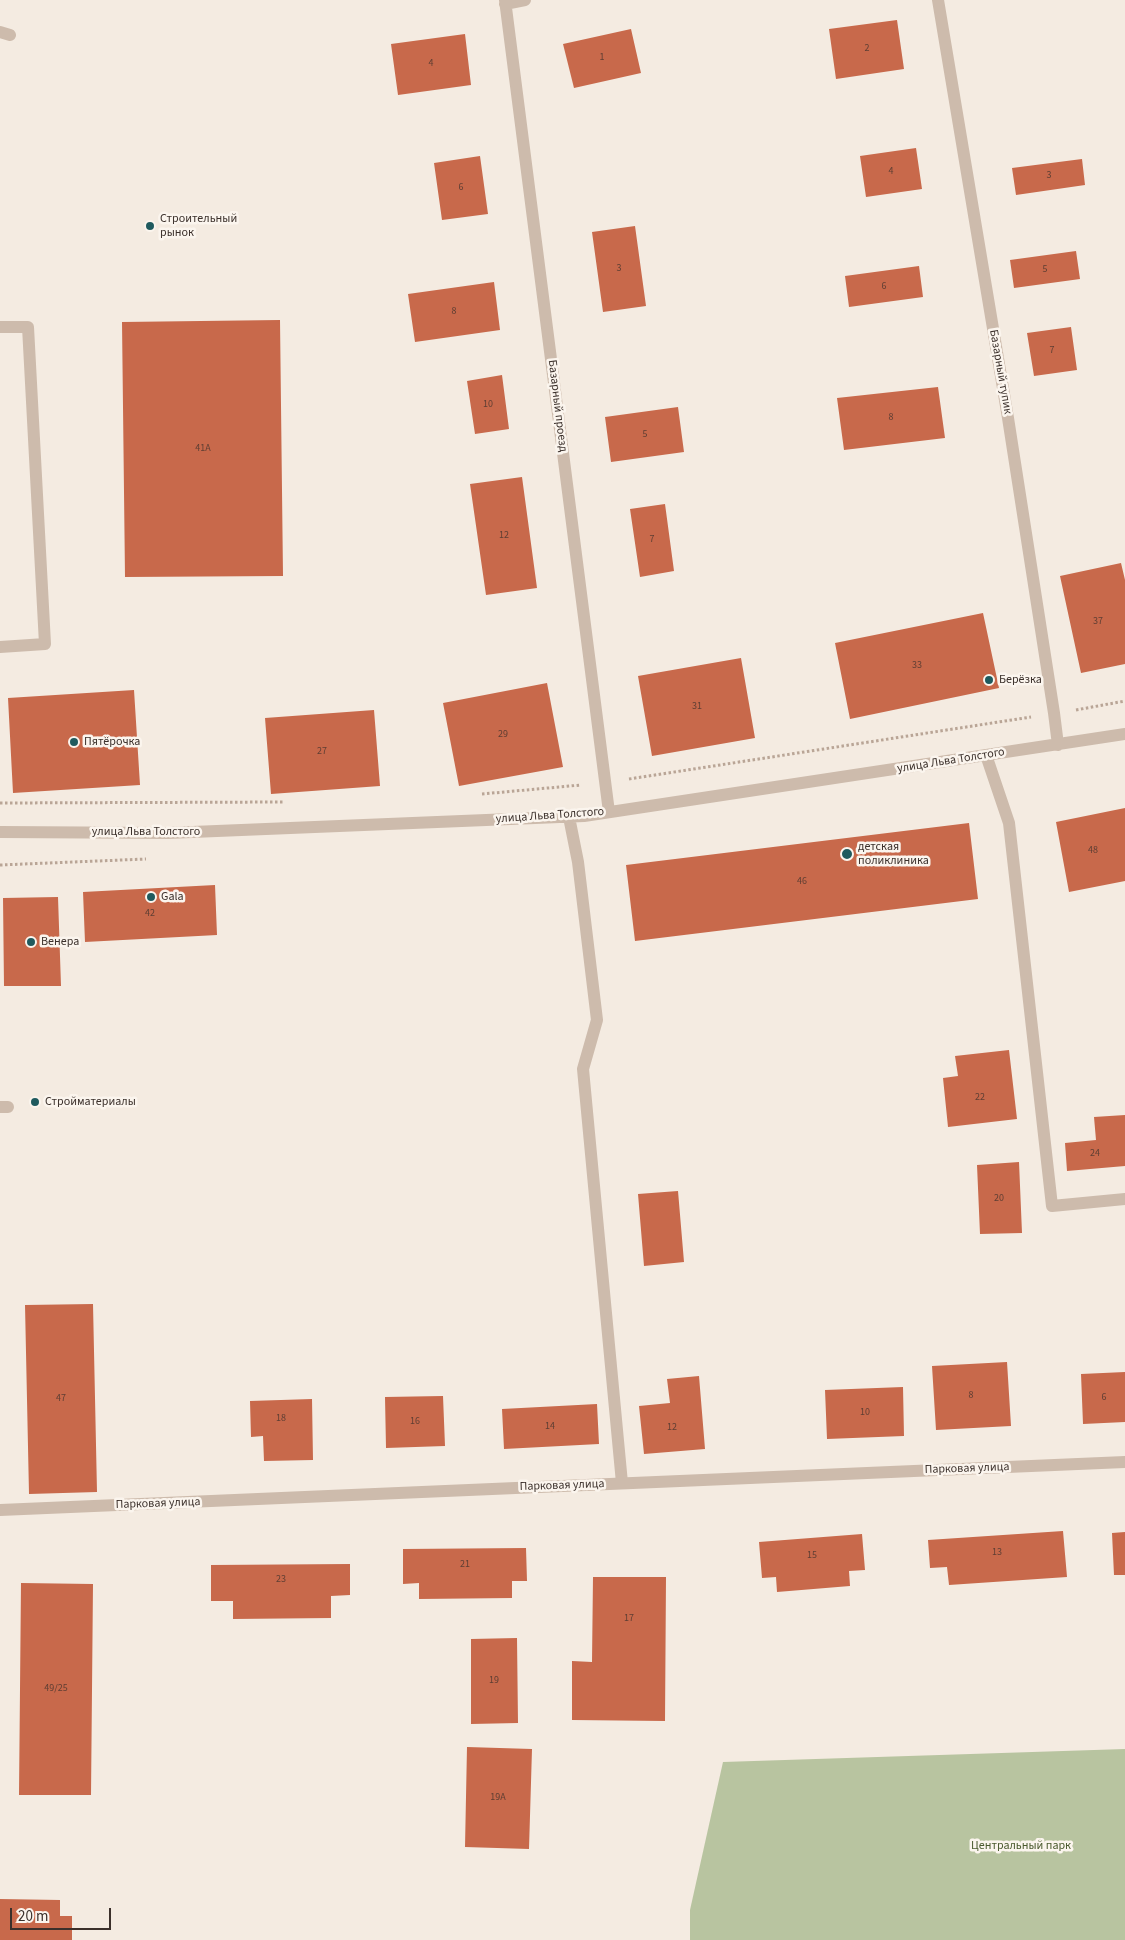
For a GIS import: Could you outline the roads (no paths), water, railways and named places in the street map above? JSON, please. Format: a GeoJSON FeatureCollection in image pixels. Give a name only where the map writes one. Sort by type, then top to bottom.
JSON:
{"type":"FeatureCollection","features":[{"type":"Feature","properties":{"kind":"street"},"geometry":{"type":"LineString","coordinates":[[505,2],[525,0]]}},
{"type":"Feature","properties":{"kind":"street","name":"Базарный тупик"},"geometry":{"type":"LineString","coordinates":[[938,0],[1008,418],[1058,745]]}},
{"type":"Feature","properties":{"kind":"street","name":"Базарный проезд"},"geometry":{"type":"LineString","coordinates":[[505,2],[609,812]]}},
{"type":"Feature","properties":{"kind":"street"},"geometry":{"type":"LineString","coordinates":[[0,327],[28,327],[45,644],[0,647]]}},
{"type":"Feature","properties":{"kind":"street","name":"улица Льва Толстого"},"geometry":{"type":"LineString","coordinates":[[0,832],[168,833],[569,817],[1125,734]]}},
{"type":"Feature","properties":{"kind":"street"},"geometry":{"type":"LineString","coordinates":[[986,755],[1009,823],[1052,1206],[1125,1199]]}},
{"type":"Feature","properties":{"kind":"street"},"geometry":{"type":"LineString","coordinates":[[569,817],[578,862],[597,1020],[583,1069],[622,1484]]}},
{"type":"Feature","properties":{"kind":"street","name":"Парковая улица"},"geometry":{"type":"LineString","coordinates":[[0,1510],[1125,1462]]}},
{"type":"Feature","properties":{"kind":"place","name":"Строительный рынок"},"geometry":{"type":"Point","coordinates":[150,226]}},
{"type":"Feature","properties":{"kind":"place","name":"Берёзка"},"geometry":{"type":"Point","coordinates":[989,680]}},
{"type":"Feature","properties":{"kind":"place","name":"Пятёрочка"},"geometry":{"type":"Point","coordinates":[74,742]}},
{"type":"Feature","properties":{"kind":"place","name":"детская поликлиника"},"geometry":{"type":"Point","coordinates":[847,854]}},
{"type":"Feature","properties":{"kind":"place","name":"Gala"},"geometry":{"type":"Point","coordinates":[151,897]}},
{"type":"Feature","properties":{"kind":"place","name":"Венера"},"geometry":{"type":"Point","coordinates":[31,942]}},
{"type":"Feature","properties":{"kind":"place","name":"Стройматериалы"},"geometry":{"type":"Point","coordinates":[35,1102]}},
{"type":"Feature","properties":{"kind":"park label","name":"Центральный парк"},"geometry":{"type":"Point","coordinates":[1021,1846]}}]}
